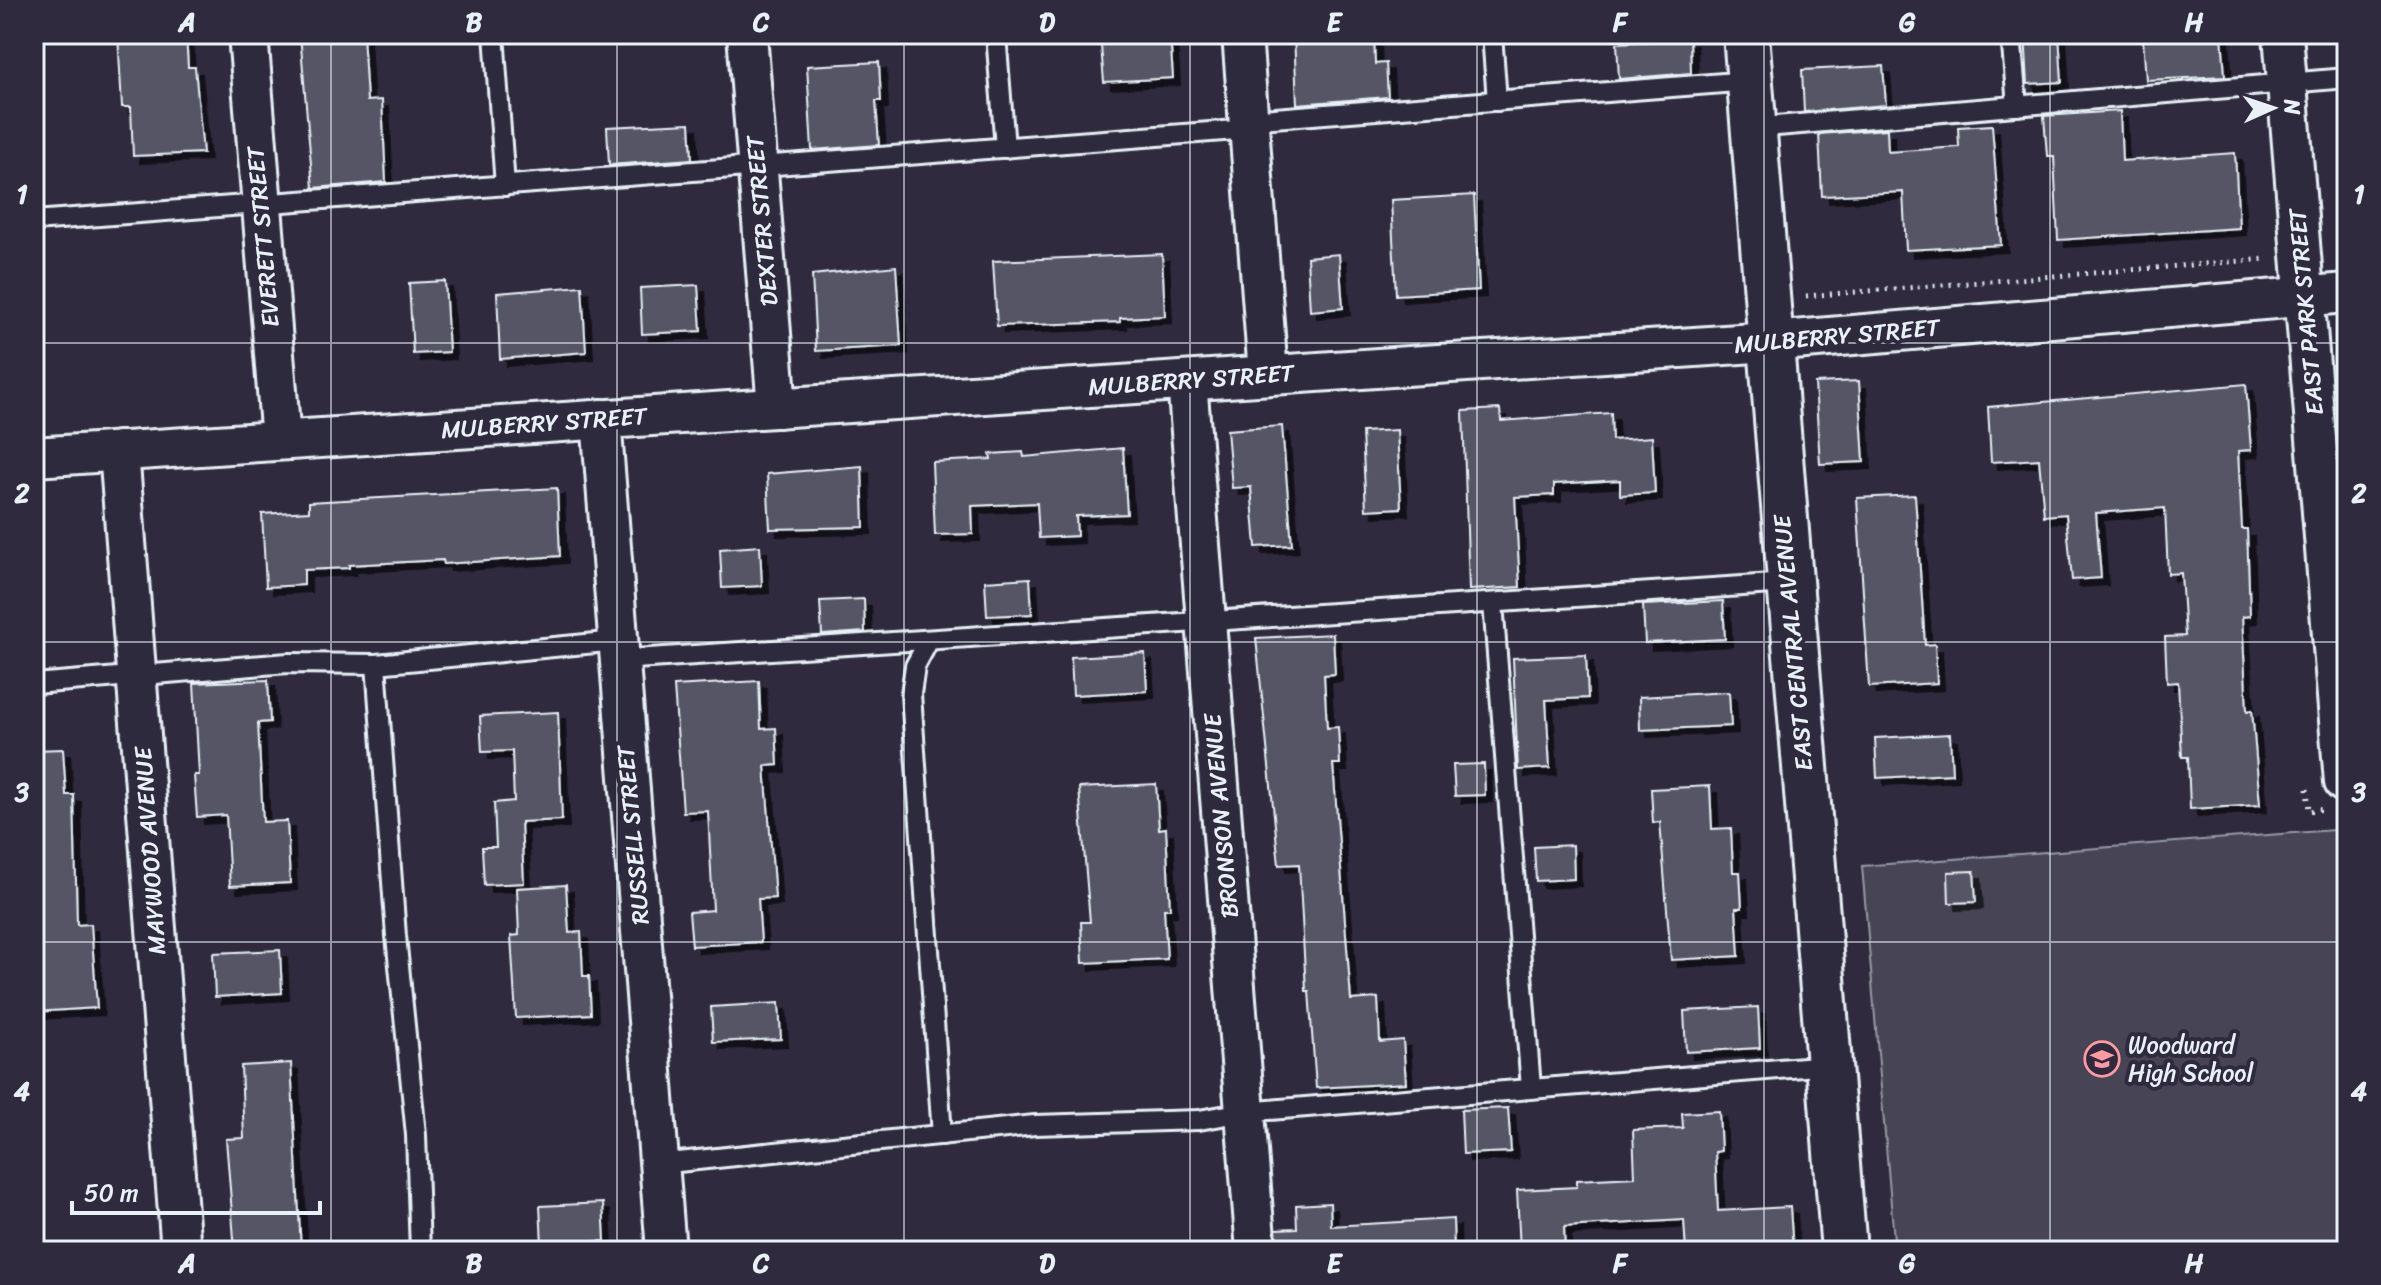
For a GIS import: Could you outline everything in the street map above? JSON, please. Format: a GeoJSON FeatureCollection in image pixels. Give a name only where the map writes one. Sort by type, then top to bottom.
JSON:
{"type":"FeatureCollection","features":[{"type":"Feature","properties":{"kind":"street","name":"EVERETT STREET"},"geometry":{"type":"LineString","coordinates":[[248,34],[281,440]]}},
{"type":"Feature","properties":{"kind":"street","name":"DEXTER STREET"},"geometry":{"type":"LineString","coordinates":[[747,34],[777,408]]}},
{"type":"Feature","properties":{"kind":"street"},"geometry":{"type":"LineString","coordinates":[[1242,34],[1268,374]]}},
{"type":"Feature","properties":{"kind":"street","name":"EAST CENTRAL AVENUE"},"geometry":{"type":"LineString","coordinates":[[1746,34],[1844,1251]]}},
{"type":"Feature","properties":{"kind":"street","name":"EAST PARK STREET"},"geometry":{"type":"LineString","coordinates":[[2283,34],[2305,297],[2335,516],[2346,782]]}},
{"type":"Feature","properties":{"kind":"street","name":"MULBERRY STREET"},"geometry":{"type":"LineString","coordinates":[[34,457],[1770,342],[2347,293]]}},
{"type":"Feature","properties":{"kind":"street","name":"BRONSON AVENUE"},"geometry":{"type":"LineString","coordinates":[[1187,381],[1256,1251]]}},
{"type":"Feature","properties":{"kind":"street","name":"RUSSELL STREET"},"geometry":{"type":"LineString","coordinates":[[601,419],[666,1251]]}},
{"type":"Feature","properties":{"kind":"street","name":"MAYWOOD AVENUE"},"geometry":{"type":"LineString","coordinates":[[119,451],[181,1251]]}},
{"type":"Feature","properties":{"kind":"lane"},"geometry":{"type":"LineString","coordinates":[[494,34],[505,186]]}},
{"type":"Feature","properties":{"kind":"lane"},"geometry":{"type":"LineString","coordinates":[[996,34],[1005,148]]}},
{"type":"Feature","properties":{"kind":"lane"},"geometry":{"type":"LineString","coordinates":[[1492,34],[1497,101]]}},
{"type":"Feature","properties":{"kind":"lane"},"geometry":{"type":"LineString","coordinates":[[2011,34],[2017,106]]}},
{"type":"Feature","properties":{"kind":"lane"},"geometry":{"type":"LineString","coordinates":[[1753,128],[2347,78]]}},
{"type":"Feature","properties":{"kind":"lane"},"geometry":{"type":"LineString","coordinates":[[34,221],[1005,148],[1497,101],[1749,81]]}},
{"type":"Feature","properties":{"kind":"lane"},"geometry":{"type":"LineString","coordinates":[[34,684],[288,663],[376,664],[618,651],[929,640],[1788,583]]}},
{"type":"Feature","properties":{"kind":"lane"},"geometry":{"type":"LineString","coordinates":[[1493,603],[1531,1088]]}},
{"type":"Feature","properties":{"kind":"lane"},"geometry":{"type":"LineString","coordinates":[[929,640],[915,666],[911,694],[942,1135]]}},
{"type":"Feature","properties":{"kind":"lane"},"geometry":{"type":"LineString","coordinates":[[376,664],[396,936],[416,1135],[420,1251]]}},
{"type":"Feature","properties":{"kind":"lane"},"geometry":{"type":"LineString","coordinates":[[659,1164],[1035,1125],[1199,1120],[1244,1112],[1829,1065]]}},
{"type":"Feature","properties":{"kind":"shaded area","name":"Woodward High School"},"geometry":{"type":"Polygon","coordinates":[[[2347,829],[2347,1251],[1895,1251],[1862,866],[2347,829]]]}},
{"type":"Feature","properties":{"kind":"building"},"geometry":{"type":"Polygon","coordinates":[[[118,34],[186,34],[188,67],[195,67],[203,153],[133,156],[131,107],[122,107],[118,34]]]}},
{"type":"Feature","properties":{"kind":"building"},"geometry":{"type":"Polygon","coordinates":[[[300,34],[363,34],[367,101],[382,100],[386,182],[313,188],[300,34]]]}},
{"type":"Feature","properties":{"kind":"building"},"geometry":{"type":"Polygon","coordinates":[[[1100,34],[1170,34],[1173,78],[1104,82],[1100,34]]]}},
{"type":"Feature","properties":{"kind":"building"},"geometry":{"type":"Polygon","coordinates":[[[1294,34],[1374,34],[1375,64],[1386,63],[1388,97],[1297,104],[1294,34]]]}},
{"type":"Feature","properties":{"kind":"building"},"geometry":{"type":"Polygon","coordinates":[[[2025,34],[2059,34],[2062,82],[2028,84],[2025,34]]]}},
{"type":"Feature","properties":{"kind":"building"},"geometry":{"type":"Polygon","coordinates":[[[2222,35],[2225,76],[2146,80],[2143,39],[2222,35]]]}},
{"type":"Feature","properties":{"kind":"building"},"geometry":{"type":"Polygon","coordinates":[[[1690,39],[1691,73],[1619,79],[1617,43],[1690,39]]]}},
{"type":"Feature","properties":{"kind":"building"},"geometry":{"type":"Polygon","coordinates":[[[879,62],[881,101],[876,101],[879,145],[812,150],[807,66],[879,62]]]}},
{"type":"Feature","properties":{"kind":"building"},"geometry":{"type":"Polygon","coordinates":[[[1883,66],[1886,105],[1804,112],[1802,70],[1883,66]]]}},
{"type":"Feature","properties":{"kind":"building"},"geometry":{"type":"Polygon","coordinates":[[[2120,111],[2122,161],[2235,153],[2239,228],[2058,240],[2054,156],[2047,156],[2044,116],[2120,111]]]}},
{"type":"Feature","properties":{"kind":"building"},"geometry":{"type":"Polygon","coordinates":[[[690,123],[692,159],[609,165],[607,127],[690,123]]]}},
{"type":"Feature","properties":{"kind":"building"},"geometry":{"type":"Polygon","coordinates":[[[1992,125],[2001,245],[1906,250],[1903,192],[1822,196],[1819,134],[1887,129],[1888,152],[1959,147],[1958,127],[1992,125]]]}},
{"type":"Feature","properties":{"kind":"building"},"geometry":{"type":"Polygon","coordinates":[[[1474,195],[1479,290],[1396,295],[1391,200],[1474,195]]]}},
{"type":"Feature","properties":{"kind":"building"},"geometry":{"type":"Polygon","coordinates":[[[1162,254],[1165,316],[1120,318],[1120,322],[997,326],[993,261],[1162,254]]]}},
{"type":"Feature","properties":{"kind":"building"},"geometry":{"type":"Polygon","coordinates":[[[1339,254],[1343,308],[1310,311],[1307,257],[1339,254]]]}},
{"type":"Feature","properties":{"kind":"building"},"geometry":{"type":"Polygon","coordinates":[[[896,266],[901,346],[816,351],[812,275],[896,266]]]}},
{"type":"Feature","properties":{"kind":"building"},"geometry":{"type":"Polygon","coordinates":[[[445,281],[449,352],[413,354],[409,283],[445,281]]]}},
{"type":"Feature","properties":{"kind":"building"},"geometry":{"type":"Polygon","coordinates":[[[698,285],[701,331],[642,334],[640,288],[698,285]]]}},
{"type":"Feature","properties":{"kind":"building"},"geometry":{"type":"Polygon","coordinates":[[[582,286],[586,352],[500,359],[497,293],[582,286]]]}},
{"type":"Feature","properties":{"kind":"building"},"geometry":{"type":"Polygon","coordinates":[[[1859,381],[1864,462],[1820,464],[1815,383],[1859,381]]]}},
{"type":"Feature","properties":{"kind":"building"},"geometry":{"type":"Polygon","coordinates":[[[2246,384],[2251,450],[2238,451],[2242,529],[2247,529],[2250,616],[2242,617],[2247,711],[2252,710],[2260,805],[2190,809],[2188,757],[2182,757],[2178,682],[2167,683],[2165,637],[2185,636],[2181,573],[2168,574],[2165,508],[2096,513],[2101,578],[2072,580],[2066,514],[2044,516],[2039,459],[1991,462],[1988,407],[2246,384]]]}},
{"type":"Feature","properties":{"kind":"building"},"geometry":{"type":"Polygon","coordinates":[[[1500,409],[1501,421],[1611,413],[1612,440],[1652,437],[1655,493],[1620,495],[1620,480],[1554,484],[1554,495],[1515,497],[1520,587],[1469,590],[1463,411],[1500,409]]]}},
{"type":"Feature","properties":{"kind":"building"},"geometry":{"type":"Polygon","coordinates":[[[1282,426],[1292,545],[1256,547],[1251,487],[1232,488],[1227,430],[1282,426]]]}},
{"type":"Feature","properties":{"kind":"building"},"geometry":{"type":"Polygon","coordinates":[[[1397,430],[1401,508],[1366,510],[1362,432],[1397,430]]]}},
{"type":"Feature","properties":{"kind":"building"},"geometry":{"type":"Polygon","coordinates":[[[1123,448],[1127,514],[1076,516],[1077,536],[1039,538],[1037,503],[972,506],[973,534],[935,535],[932,462],[991,459],[990,454],[1023,452],[1024,457],[1123,448]]]}},
{"type":"Feature","properties":{"kind":"building"},"geometry":{"type":"Polygon","coordinates":[[[862,466],[864,527],[770,529],[767,474],[862,466]]]}},
{"type":"Feature","properties":{"kind":"building"},"geometry":{"type":"Polygon","coordinates":[[[557,488],[560,556],[444,564],[443,560],[349,565],[349,568],[304,570],[304,585],[266,587],[262,514],[309,511],[309,502],[557,488]]]}},
{"type":"Feature","properties":{"kind":"building"},"geometry":{"type":"Polygon","coordinates":[[[1915,495],[1925,645],[1935,644],[1937,683],[1869,687],[1857,498],[1915,495]]]}},
{"type":"Feature","properties":{"kind":"building"},"geometry":{"type":"Polygon","coordinates":[[[760,546],[762,586],[722,588],[720,549],[760,546]]]}},
{"type":"Feature","properties":{"kind":"building"},"geometry":{"type":"Polygon","coordinates":[[[1030,578],[1032,614],[987,616],[985,581],[1030,578]]]}},
{"type":"Feature","properties":{"kind":"building"},"geometry":{"type":"Polygon","coordinates":[[[864,599],[865,632],[822,635],[820,601],[864,599]]]}},
{"type":"Feature","properties":{"kind":"building"},"geometry":{"type":"Polygon","coordinates":[[[1723,601],[1725,639],[1645,643],[1643,605],[1723,601]]]}},
{"type":"Feature","properties":{"kind":"building"},"geometry":{"type":"Polygon","coordinates":[[[1333,634],[1335,674],[1324,675],[1327,728],[1338,727],[1340,764],[1333,764],[1351,1000],[1378,998],[1380,1042],[1403,1040],[1406,1083],[1316,1088],[1309,991],[1306,991],[1299,864],[1279,865],[1256,638],[1333,634]]]}},
{"type":"Feature","properties":{"kind":"building"},"geometry":{"type":"Polygon","coordinates":[[[1145,653],[1147,691],[1073,695],[1071,657],[1145,653]]]}},
{"type":"Feature","properties":{"kind":"building"},"geometry":{"type":"Polygon","coordinates":[[[1586,655],[1588,698],[1546,700],[1550,768],[1518,770],[1513,658],[1586,655]]]}},
{"type":"Feature","properties":{"kind":"building"},"geometry":{"type":"Polygon","coordinates":[[[268,680],[270,722],[258,723],[263,822],[287,821],[290,883],[230,886],[226,815],[197,817],[194,775],[199,775],[194,683],[268,680]]]}},
{"type":"Feature","properties":{"kind":"building"},"geometry":{"type":"Polygon","coordinates":[[[759,681],[761,729],[776,728],[778,765],[765,766],[775,898],[758,899],[761,942],[692,946],[689,912],[713,910],[708,811],[683,812],[674,686],[759,681]]]}},
{"type":"Feature","properties":{"kind":"building"},"geometry":{"type":"Polygon","coordinates":[[[1729,692],[1731,726],[1640,730],[1639,697],[1729,692]]]}},
{"type":"Feature","properties":{"kind":"building"},"geometry":{"type":"Polygon","coordinates":[[[558,712],[562,820],[521,822],[524,883],[484,885],[482,847],[496,847],[494,803],[514,801],[512,751],[482,752],[480,716],[558,712]]]}},
{"type":"Feature","properties":{"kind":"building"},"geometry":{"type":"Polygon","coordinates":[[[1950,734],[1952,774],[1877,778],[1875,738],[1950,734]]]}},
{"type":"Feature","properties":{"kind":"building"},"geometry":{"type":"Polygon","coordinates":[[[63,749],[66,795],[74,795],[77,925],[91,924],[97,1008],[34,1012],[34,750],[63,749]]]}},
{"type":"Feature","properties":{"kind":"building"},"geometry":{"type":"Polygon","coordinates":[[[1484,764],[1485,795],[1455,796],[1453,765],[1484,764]]]}},
{"type":"Feature","properties":{"kind":"building"},"geometry":{"type":"Polygon","coordinates":[[[1156,784],[1159,829],[1166,828],[1170,909],[1164,909],[1167,959],[1083,963],[1081,922],[1090,922],[1079,788],[1156,784]]]}},
{"type":"Feature","properties":{"kind":"building"},"geometry":{"type":"Polygon","coordinates":[[[1710,786],[1712,829],[1731,828],[1733,872],[1740,872],[1742,908],[1736,908],[1739,956],[1671,960],[1660,822],[1653,823],[1651,789],[1710,786]]]}},
{"type":"Feature","properties":{"kind":"building"},"geometry":{"type":"Polygon","coordinates":[[[1573,845],[1574,879],[1536,881],[1534,847],[1573,845]]]}},
{"type":"Feature","properties":{"kind":"building"},"geometry":{"type":"Polygon","coordinates":[[[1974,871],[1976,902],[1949,903],[1948,872],[1974,871]]]}},
{"type":"Feature","properties":{"kind":"building"},"geometry":{"type":"Polygon","coordinates":[[[566,885],[569,933],[581,932],[583,976],[589,976],[591,1014],[516,1018],[511,936],[519,935],[517,888],[566,885]]]}},
{"type":"Feature","properties":{"kind":"building"},"geometry":{"type":"Polygon","coordinates":[[[280,950],[282,993],[215,997],[213,953],[280,950]]]}},
{"type":"Feature","properties":{"kind":"building"},"geometry":{"type":"Polygon","coordinates":[[[779,1003],[781,1039],[713,1042],[711,1007],[779,1003]]]}},
{"type":"Feature","properties":{"kind":"building"},"geometry":{"type":"Polygon","coordinates":[[[1758,1007],[1760,1048],[1686,1052],[1684,1011],[1758,1007]]]}},
{"type":"Feature","properties":{"kind":"building"},"geometry":{"type":"Polygon","coordinates":[[[291,1063],[301,1251],[235,1251],[226,1139],[244,1138],[241,1066],[291,1063]]]}},
{"type":"Feature","properties":{"kind":"building"},"geometry":{"type":"Polygon","coordinates":[[[1508,1108],[1511,1152],[1463,1154],[1461,1110],[1508,1108]]]}},
{"type":"Feature","properties":{"kind":"building"},"geometry":{"type":"Polygon","coordinates":[[[1719,1111],[1721,1151],[1715,1152],[1718,1211],[1790,1207],[1793,1251],[1686,1251],[1684,1220],[1564,1227],[1565,1251],[1520,1251],[1517,1190],[1577,1187],[1577,1180],[1635,1177],[1633,1130],[1683,1128],[1682,1113],[1719,1111]]]}},
{"type":"Feature","properties":{"kind":"building"},"geometry":{"type":"Polygon","coordinates":[[[603,1203],[605,1241],[542,1244],[540,1206],[603,1203]]]}},
{"type":"Feature","properties":{"kind":"building"},"geometry":{"type":"Polygon","coordinates":[[[1330,1203],[1331,1226],[1453,1219],[1454,1251],[1278,1251],[1276,1229],[1297,1228],[1296,1205],[1330,1203]]]}},
{"type":"Feature","properties":{"kind":"place","name":"Woodward High School"},"geometry":{"type":"Point","coordinates":[2102,1059]}}]}
